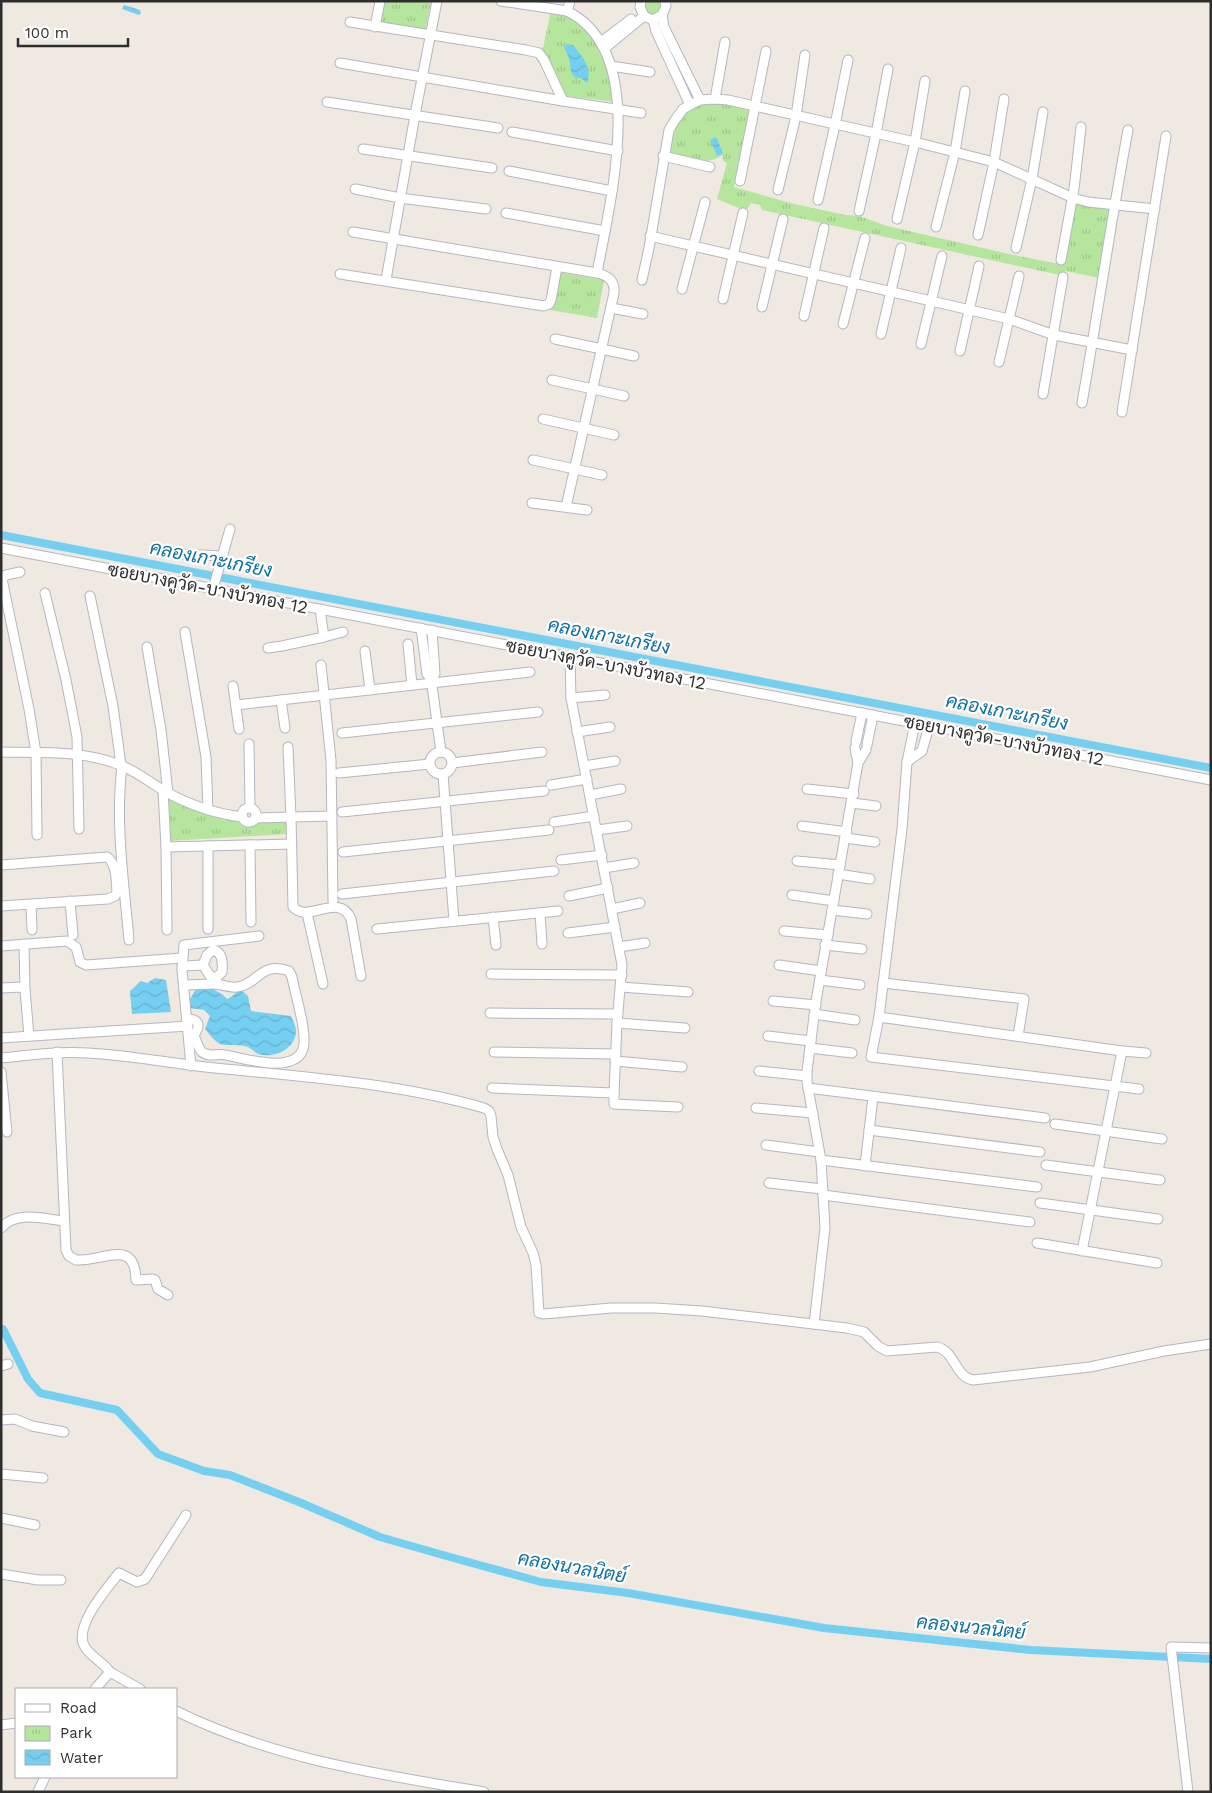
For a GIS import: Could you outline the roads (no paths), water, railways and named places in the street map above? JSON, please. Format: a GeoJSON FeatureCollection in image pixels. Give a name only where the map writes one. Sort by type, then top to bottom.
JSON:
{"type":"FeatureCollection","features":[{"type":"Feature","properties":{"kind":"street"},"geometry":{"type":"LineString","coordinates":[[375,27],[380,1]]}},
{"type":"Feature","properties":{"kind":"street"},"geometry":{"type":"LineString","coordinates":[[386,280],[437,1]]}},
{"type":"Feature","properties":{"kind":"street"},"geometry":{"type":"LineString","coordinates":[[501,1],[567,11],[576,16],[589,26],[603,45],[612,66],[616,84],[618,151],[597,273]]}},
{"type":"Feature","properties":{"kind":"street"},"geometry":{"type":"LineString","coordinates":[[567,11],[570,1]]}},
{"type":"Feature","properties":{"kind":"street"},"geometry":{"type":"LineString","coordinates":[[641,1],[642,14],[653,20],[656,31],[668,44],[700,100]]}},
{"type":"Feature","properties":{"kind":"street"},"geometry":{"type":"LineString","coordinates":[[665,1],[666,6],[662,16],[668,44],[690,104]]}},
{"type":"Feature","properties":{"kind":"street"},"geometry":{"type":"LineString","coordinates":[[603,45],[642,14]]}},
{"type":"Feature","properties":{"kind":"street"},"geometry":{"type":"LineString","coordinates":[[653,20],[662,16]]}},
{"type":"Feature","properties":{"kind":"street"},"geometry":{"type":"LineString","coordinates":[[350,22],[539,53],[563,101]]}},
{"type":"Feature","properties":{"kind":"street"},"geometry":{"type":"LineString","coordinates":[[716,99],[724,42]]}},
{"type":"Feature","properties":{"kind":"street"},"geometry":{"type":"LineString","coordinates":[[740,181],[766,50]]}},
{"type":"Feature","properties":{"kind":"street"},"geometry":{"type":"LineString","coordinates":[[778,190],[796,116],[805,56]]}},
{"type":"Feature","properties":{"kind":"street"},"geometry":{"type":"LineString","coordinates":[[818,200],[836,125],[848,60]]}},
{"type":"Feature","properties":{"kind":"street"},"geometry":{"type":"LineString","coordinates":[[340,63],[642,113]]}},
{"type":"Feature","properties":{"kind":"street"},"geometry":{"type":"LineString","coordinates":[[612,66],[650,72]]}},
{"type":"Feature","properties":{"kind":"street"},"geometry":{"type":"LineString","coordinates":[[859,211],[888,69]]}},
{"type":"Feature","properties":{"kind":"street"},"geometry":{"type":"LineString","coordinates":[[897,219],[915,142],[925,81]]}},
{"type":"Feature","properties":{"kind":"street"},"geometry":{"type":"LineString","coordinates":[[936,227],[955,152],[965,91]]}},
{"type":"Feature","properties":{"kind":"street"},"geometry":{"type":"LineString","coordinates":[[642,280],[669,130],[683,109],[700,100],[716,99],[915,142],[994,162],[1073,198],[1155,209]]}},
{"type":"Feature","properties":{"kind":"street"},"geometry":{"type":"LineString","coordinates":[[978,235],[994,162],[1004,99]]}},
{"type":"Feature","properties":{"kind":"street"},"geometry":{"type":"LineString","coordinates":[[328,102],[498,128]]}},
{"type":"Feature","properties":{"kind":"street"},"geometry":{"type":"LineString","coordinates":[[1016,248],[1032,179],[1044,112]]}},
{"type":"Feature","properties":{"kind":"street"},"geometry":{"type":"LineString","coordinates":[[1061,260],[1073,198],[1082,127]]}},
{"type":"Feature","properties":{"kind":"street"},"geometry":{"type":"LineString","coordinates":[[1082,404],[1128,130]]}},
{"type":"Feature","properties":{"kind":"street"},"geometry":{"type":"LineString","coordinates":[[512,132],[618,151]]}},
{"type":"Feature","properties":{"kind":"street"},"geometry":{"type":"LineString","coordinates":[[1122,412],[1166,136]]}},
{"type":"Feature","properties":{"kind":"street"},"geometry":{"type":"LineString","coordinates":[[362,149],[492,168]]}},
{"type":"Feature","properties":{"kind":"street"},"geometry":{"type":"LineString","coordinates":[[663,156],[710,167]]}},
{"type":"Feature","properties":{"kind":"street"},"geometry":{"type":"LineString","coordinates":[[509,171],[612,191]]}},
{"type":"Feature","properties":{"kind":"street"},"geometry":{"type":"LineString","coordinates":[[355,189],[400,198],[486,209]]}},
{"type":"Feature","properties":{"kind":"street"},"geometry":{"type":"LineString","coordinates":[[682,289],[705,202]]}},
{"type":"Feature","properties":{"kind":"street"},"geometry":{"type":"LineString","coordinates":[[506,213],[605,231]]}},
{"type":"Feature","properties":{"kind":"street"},"geometry":{"type":"LineString","coordinates":[[723,298],[743,213]]}},
{"type":"Feature","properties":{"kind":"street"},"geometry":{"type":"LineString","coordinates":[[762,307],[784,219]]}},
{"type":"Feature","properties":{"kind":"street"},"geometry":{"type":"LineString","coordinates":[[804,316],[824,228]]}},
{"type":"Feature","properties":{"kind":"street"},"geometry":{"type":"LineString","coordinates":[[353,232],[597,273],[606,275],[612,280],[614,286],[603,350],[566,507]]}},
{"type":"Feature","properties":{"kind":"street"},"geometry":{"type":"LineString","coordinates":[[650,236],[813,272],[852,283],[1009,319],[1054,335],[1132,350]]}},
{"type":"Feature","properties":{"kind":"street"},"geometry":{"type":"LineString","coordinates":[[843,324],[865,238]]}},
{"type":"Feature","properties":{"kind":"street"},"geometry":{"type":"LineString","coordinates":[[881,334],[901,248]]}},
{"type":"Feature","properties":{"kind":"street"},"geometry":{"type":"LineString","coordinates":[[921,344],[942,256]]}},
{"type":"Feature","properties":{"kind":"street"},"geometry":{"type":"LineString","coordinates":[[960,351],[979,266]]}},
{"type":"Feature","properties":{"kind":"street"},"geometry":{"type":"LineString","coordinates":[[340,274],[544,306],[549,304],[551,300],[557,267]]}},
{"type":"Feature","properties":{"kind":"street"},"geometry":{"type":"LineString","coordinates":[[1000,362],[1019,276]]}},
{"type":"Feature","properties":{"kind":"street"},"geometry":{"type":"LineString","coordinates":[[1043,394],[1063,277]]}},
{"type":"Feature","properties":{"kind":"street"},"geometry":{"type":"LineString","coordinates":[[611,308],[643,314]]}},
{"type":"Feature","properties":{"kind":"street"},"geometry":{"type":"LineString","coordinates":[[555,339],[634,356]]}},
{"type":"Feature","properties":{"kind":"street"},"geometry":{"type":"LineString","coordinates":[[552,380],[624,396]]}},
{"type":"Feature","properties":{"kind":"street"},"geometry":{"type":"LineString","coordinates":[[544,419],[614,434]]}},
{"type":"Feature","properties":{"kind":"street"},"geometry":{"type":"LineString","coordinates":[[533,460],[602,475]]}},
{"type":"Feature","properties":{"kind":"street"},"geometry":{"type":"LineString","coordinates":[[532,503],[587,510]]}},
{"type":"Feature","properties":{"kind":"street"},"geometry":{"type":"LineString","coordinates":[[214,586],[230,529]]}},
{"type":"Feature","properties":{"kind":"street","name":"ซอยบางคูวัด-บางบัวทอง 12"},"geometry":{"type":"LineString","coordinates":[[1,548],[214,586],[320,609],[1211,780]]}},
{"type":"Feature","properties":{"kind":"street"},"geometry":{"type":"LineString","coordinates":[[180,554],[222,556]]}},
{"type":"Feature","properties":{"kind":"street"},"geometry":{"type":"LineString","coordinates":[[20,572],[6,575],[2,579],[36,753],[37,835]]}},
{"type":"Feature","properties":{"kind":"street"},"geometry":{"type":"LineString","coordinates":[[45,593],[66,680],[77,737],[78,829]]}},
{"type":"Feature","properties":{"kind":"street"},"geometry":{"type":"LineString","coordinates":[[90,596],[113,706],[121,766],[120,821],[129,940]]}},
{"type":"Feature","properties":{"kind":"street"},"geometry":{"type":"LineString","coordinates":[[320,609],[324,637]]}},
{"type":"Feature","properties":{"kind":"street"},"geometry":{"type":"LineString","coordinates":[[422,628],[427,674],[431,681],[441,752]]}},
{"type":"Feature","properties":{"kind":"street"},"geometry":{"type":"LineString","coordinates":[[431,681],[435,674],[432,630]]}},
{"type":"Feature","properties":{"kind":"street"},"geometry":{"type":"LineString","coordinates":[[185,632],[206,757],[208,810]]}},
{"type":"Feature","properties":{"kind":"street"},"geometry":{"type":"LineString","coordinates":[[268,648],[343,632]]}},
{"type":"Feature","properties":{"kind":"street"},"geometry":{"type":"LineString","coordinates":[[408,644],[412,685]]}},
{"type":"Feature","properties":{"kind":"street"},"geometry":{"type":"LineString","coordinates":[[147,648],[161,730],[166,791],[167,930]]}},
{"type":"Feature","properties":{"kind":"street"},"geometry":{"type":"LineString","coordinates":[[365,651],[370,690]]}},
{"type":"Feature","properties":{"kind":"street"},"geometry":{"type":"LineString","coordinates":[[570,656],[571,698],[622,965],[617,1019],[614,1104],[678,1107]]}},
{"type":"Feature","properties":{"kind":"street"},"geometry":{"type":"LineString","coordinates":[[321,665],[331,760],[333,901]]}},
{"type":"Feature","properties":{"kind":"street"},"geometry":{"type":"LineString","coordinates":[[236,705],[325,696],[431,681],[530,672]]}},
{"type":"Feature","properties":{"kind":"street"},"geometry":{"type":"LineString","coordinates":[[233,686],[239,729]]}},
{"type":"Feature","properties":{"kind":"street"},"geometry":{"type":"LineString","coordinates":[[571,698],[605,695]]}},
{"type":"Feature","properties":{"kind":"street"},"geometry":{"type":"LineString","coordinates":[[281,700],[285,728]]}},
{"type":"Feature","properties":{"kind":"street"},"geometry":{"type":"LineString","coordinates":[[342,733],[538,712]]}},
{"type":"Feature","properties":{"kind":"street"},"geometry":{"type":"LineString","coordinates":[[814,1324],[825,1234],[820,1156],[807,1076],[820,976],[853,798],[858,764],[856,745],[862,713]]}},
{"type":"Feature","properties":{"kind":"street"},"geometry":{"type":"LineString","coordinates":[[858,764],[866,747],[873,715]]}},
{"type":"Feature","properties":{"kind":"street"},"geometry":{"type":"LineString","coordinates":[[915,723],[908,762],[902,829],[879,1017],[871,1057],[1139,1089]]}},
{"type":"Feature","properties":{"kind":"street"},"geometry":{"type":"LineString","coordinates":[[908,762],[922,751],[929,726]]}},
{"type":"Feature","properties":{"kind":"street"},"geometry":{"type":"LineString","coordinates":[[577,732],[610,727]]}},
{"type":"Feature","properties":{"kind":"street"},"geometry":{"type":"LineString","coordinates":[[249,744],[250,808]]}},
{"type":"Feature","properties":{"kind":"street"},"geometry":{"type":"LineString","coordinates":[[288,747],[292,817],[293,907],[297,911],[307,913],[333,907],[348,912],[351,919],[361,976]]}},
{"type":"Feature","properties":{"kind":"street"},"geometry":{"type":"LineString","coordinates":[[1,752],[78,755],[101,759],[121,766],[186,802],[208,810],[243,817],[248,822],[255,818],[332,816]]}},
{"type":"Feature","properties":{"kind":"street"},"geometry":{"type":"LineString","coordinates":[[441,752],[448,754],[452,763],[450,770],[443,774],[436,773],[430,764],[432,757],[441,752]]}},
{"type":"Feature","properties":{"kind":"street"},"geometry":{"type":"LineString","coordinates":[[452,763],[542,752]]}},
{"type":"Feature","properties":{"kind":"street"},"geometry":{"type":"LineString","coordinates":[[584,766],[615,761]]}},
{"type":"Feature","properties":{"kind":"street"},"geometry":{"type":"LineString","coordinates":[[339,773],[430,764]]}},
{"type":"Feature","properties":{"kind":"street"},"geometry":{"type":"LineString","coordinates":[[443,774],[454,922]]}},
{"type":"Feature","properties":{"kind":"street"},"geometry":{"type":"LineString","coordinates":[[342,812],[547,788],[587,780]]}},
{"type":"Feature","properties":{"kind":"street"},"geometry":{"type":"LineString","coordinates":[[590,795],[621,789]]}},
{"type":"Feature","properties":{"kind":"street"},"geometry":{"type":"LineString","coordinates":[[808,789],[853,798],[876,806]]}},
{"type":"Feature","properties":{"kind":"street"},"geometry":{"type":"LineString","coordinates":[[243,817],[244,811],[250,808]]}},
{"type":"Feature","properties":{"kind":"street"},"geometry":{"type":"LineString","coordinates":[[250,808],[256,812],[255,818]]}},
{"type":"Feature","properties":{"kind":"street"},"geometry":{"type":"LineString","coordinates":[[343,852],[449,842],[552,826],[594,816]]}},
{"type":"Feature","properties":{"kind":"street"},"geometry":{"type":"LineString","coordinates":[[597,830],[627,826]]}},
{"type":"Feature","properties":{"kind":"street"},"geometry":{"type":"LineString","coordinates":[[802,826],[875,842]]}},
{"type":"Feature","properties":{"kind":"street"},"geometry":{"type":"LineString","coordinates":[[166,847],[291,844]]}},
{"type":"Feature","properties":{"kind":"street"},"geometry":{"type":"LineString","coordinates":[[250,845],[251,922]]}},
{"type":"Feature","properties":{"kind":"street"},"geometry":{"type":"LineString","coordinates":[[208,846],[208,928]]}},
{"type":"Feature","properties":{"kind":"street"},"geometry":{"type":"LineString","coordinates":[[561,860],[602,855]]}},
{"type":"Feature","properties":{"kind":"street"},"geometry":{"type":"LineString","coordinates":[[1,865],[107,857],[111,860],[117,892],[115,896],[108,899],[1,906]]}},
{"type":"Feature","properties":{"kind":"street"},"geometry":{"type":"LineString","coordinates":[[797,862],[839,870],[870,879]]}},
{"type":"Feature","properties":{"kind":"street"},"geometry":{"type":"LineString","coordinates":[[604,868],[634,863]]}},
{"type":"Feature","properties":{"kind":"street"},"geometry":{"type":"LineString","coordinates":[[342,894],[554,871]]}},
{"type":"Feature","properties":{"kind":"street"},"geometry":{"type":"LineString","coordinates":[[569,896],[608,888]]}},
{"type":"Feature","properties":{"kind":"street"},"geometry":{"type":"LineString","coordinates":[[792,895],[867,914]]}},
{"type":"Feature","properties":{"kind":"street"},"geometry":{"type":"LineString","coordinates":[[70,902],[73,935]]}},
{"type":"Feature","properties":{"kind":"street"},"geometry":{"type":"LineString","coordinates":[[612,909],[640,902]]}},
{"type":"Feature","properties":{"kind":"street"},"geometry":{"type":"LineString","coordinates":[[31,904],[32,930]]}},
{"type":"Feature","properties":{"kind":"street"},"geometry":{"type":"LineString","coordinates":[[377,929],[558,911]]}},
{"type":"Feature","properties":{"kind":"street"},"geometry":{"type":"LineString","coordinates":[[307,913],[323,984]]}},
{"type":"Feature","properties":{"kind":"street"},"geometry":{"type":"LineString","coordinates":[[540,913],[542,944]]}},
{"type":"Feature","properties":{"kind":"street"},"geometry":{"type":"LineString","coordinates":[[493,918],[496,946]]}},
{"type":"Feature","properties":{"kind":"street"},"geometry":{"type":"LineString","coordinates":[[568,933],[615,927]]}},
{"type":"Feature","properties":{"kind":"street"},"geometry":{"type":"LineString","coordinates":[[784,931],[828,935]]}},
{"type":"Feature","properties":{"kind":"street"},"geometry":{"type":"LineString","coordinates":[[192,1066],[182,948],[186,944],[259,936]]}},
{"type":"Feature","properties":{"kind":"street"},"geometry":{"type":"LineString","coordinates":[[1,946],[67,941],[71,942],[77,950],[80,962],[86,965],[182,962],[203,965],[210,976],[216,981],[235,988],[242,986],[271,968],[279,967],[289,970],[303,1026],[304,1048],[300,1056],[293,1061],[283,1063],[238,1059],[226,1055],[210,1055],[202,1052],[189,1028]]}},
{"type":"Feature","properties":{"kind":"street"},"geometry":{"type":"LineString","coordinates":[[619,947],[645,943]]}},
{"type":"Feature","properties":{"kind":"street"},"geometry":{"type":"LineString","coordinates":[[24,944],[29,1036]]}},
{"type":"Feature","properties":{"kind":"street"},"geometry":{"type":"LineString","coordinates":[[826,945],[862,949]]}},
{"type":"Feature","properties":{"kind":"street"},"geometry":{"type":"LineString","coordinates":[[184,985],[216,981],[222,972],[221,956],[219,953],[213,950],[209,952],[203,965]]}},
{"type":"Feature","properties":{"kind":"street"},"geometry":{"type":"LineString","coordinates":[[779,965],[860,985]]}},
{"type":"Feature","properties":{"kind":"street"},"geometry":{"type":"LineString","coordinates":[[491,974],[622,975]]}},
{"type":"Feature","properties":{"kind":"street"},"geometry":{"type":"LineString","coordinates":[[883,983],[1024,999],[1018,1036]]}},
{"type":"Feature","properties":{"kind":"street"},"geometry":{"type":"LineString","coordinates":[[1,988],[22,987],[25,990]]}},
{"type":"Feature","properties":{"kind":"street"},"geometry":{"type":"LineString","coordinates":[[621,987],[688,992]]}},
{"type":"Feature","properties":{"kind":"street"},"geometry":{"type":"LineString","coordinates":[[773,1002],[815,1009],[855,1020]]}},
{"type":"Feature","properties":{"kind":"street"},"geometry":{"type":"LineString","coordinates":[[490,1013],[617,1019],[685,1028]]}},
{"type":"Feature","properties":{"kind":"street"},"geometry":{"type":"LineString","coordinates":[[879,1017],[1146,1053]]}},
{"type":"Feature","properties":{"kind":"street"},"geometry":{"type":"LineString","coordinates":[[1,1038],[189,1028]]}},
{"type":"Feature","properties":{"kind":"street"},"geometry":{"type":"LineString","coordinates":[[768,1036],[852,1053]]}},
{"type":"Feature","properties":{"kind":"street"},"geometry":{"type":"LineString","coordinates":[[1082,1251],[1122,1051]]}},
{"type":"Feature","properties":{"kind":"street"},"geometry":{"type":"LineString","coordinates":[[57,1052],[66,1250],[76,1260],[120,1255],[128,1257],[136,1266],[136,1280],[153,1278],[158,1289],[168,1295]]}},
{"type":"Feature","properties":{"kind":"street"},"geometry":{"type":"LineString","coordinates":[[1,1058],[57,1052],[90,1053],[397,1088],[484,1108],[489,1111],[497,1149],[508,1175],[521,1227],[533,1253],[536,1265],[539,1312],[548,1314],[611,1308],[655,1308],[702,1311],[859,1330],[887,1351],[937,1347],[943,1349],[948,1353],[963,1377],[973,1380],[1090,1367],[1164,1351],[1211,1344]]}},
{"type":"Feature","properties":{"kind":"street"},"geometry":{"type":"LineString","coordinates":[[494,1052],[616,1057],[682,1067]]}},
{"type":"Feature","properties":{"kind":"street"},"geometry":{"type":"LineString","coordinates":[[759,1071],[807,1076]]}},
{"type":"Feature","properties":{"kind":"street"},"geometry":{"type":"LineString","coordinates":[[1,1072],[7,1132]]}},
{"type":"Feature","properties":{"kind":"street"},"geometry":{"type":"LineString","coordinates":[[492,1088],[614,1093]]}},
{"type":"Feature","properties":{"kind":"street"},"geometry":{"type":"LineString","coordinates":[[808,1088],[1046,1118]]}},
{"type":"Feature","properties":{"kind":"street"},"geometry":{"type":"LineString","coordinates":[[865,1166],[873,1097]]}},
{"type":"Feature","properties":{"kind":"street"},"geometry":{"type":"LineString","coordinates":[[756,1108],[813,1113]]}},
{"type":"Feature","properties":{"kind":"street"},"geometry":{"type":"LineString","coordinates":[[1055,1124],[1162,1139]]}},
{"type":"Feature","properties":{"kind":"street"},"geometry":{"type":"LineString","coordinates":[[869,1130],[1040,1152]]}},
{"type":"Feature","properties":{"kind":"street"},"geometry":{"type":"LineString","coordinates":[[766,1145],[865,1166],[1037,1187]]}},
{"type":"Feature","properties":{"kind":"street"},"geometry":{"type":"LineString","coordinates":[[1046,1165],[1160,1180]]}},
{"type":"Feature","properties":{"kind":"street"},"geometry":{"type":"LineString","coordinates":[[769,1183],[1030,1222]]}},
{"type":"Feature","properties":{"kind":"street"},"geometry":{"type":"LineString","coordinates":[[1040,1203],[1158,1219]]}},
{"type":"Feature","properties":{"kind":"street"},"geometry":{"type":"LineString","coordinates":[[1,1228],[8,1221],[19,1217],[64,1221]]}},
{"type":"Feature","properties":{"kind":"street"},"geometry":{"type":"LineString","coordinates":[[1037,1244],[1157,1262]]}},
{"type":"Feature","properties":{"kind":"street"},"geometry":{"type":"LineString","coordinates":[[1,1420],[16,1418],[32,1426],[64,1432]]}},
{"type":"Feature","properties":{"kind":"street"},"geometry":{"type":"LineString","coordinates":[[1,1474],[44,1478]]}},
{"type":"Feature","properties":{"kind":"street"},"geometry":{"type":"LineString","coordinates":[[138,1688],[110,1672],[83,1645],[82,1636],[90,1612],[119,1573],[137,1582],[144,1579],[186,1515]]}},
{"type":"Feature","properties":{"kind":"street"},"geometry":{"type":"LineString","coordinates":[[1,1518],[35,1525]]}},
{"type":"Feature","properties":{"kind":"street"},"geometry":{"type":"LineString","coordinates":[[1,1574],[38,1580],[61,1580]]}},
{"type":"Feature","properties":{"kind":"street"},"geometry":{"type":"LineString","coordinates":[[1188,1792],[1171,1647],[1211,1648]]}},
{"type":"Feature","properties":{"kind":"street"},"geometry":{"type":"LineString","coordinates":[[96,1688],[110,1672]]}},
{"type":"Feature","properties":{"kind":"street"},"geometry":{"type":"LineString","coordinates":[[178,1712],[241,1739],[292,1754],[371,1773],[484,1792]]}},
{"type":"Feature","properties":{"kind":"street"},"geometry":{"type":"LineString","coordinates":[[1,1725],[15,1723]]}},
{"type":"Feature","properties":{"kind":"street"},"geometry":{"type":"LineString","coordinates":[[38,1792],[45,1778]]}},
{"type":"Feature","properties":{"kind":"water"},"geometry":{"type":"Polygon","coordinates":[[[124,5],[140,10],[141,13],[139,15],[122,9],[124,5]]]}},
{"type":"Feature","properties":{"kind":"water"},"geometry":{"type":"Polygon","coordinates":[[[567,44],[573,45],[586,63],[589,73],[587,83],[572,74],[569,57],[564,47],[567,44]]]}},
{"type":"Feature","properties":{"kind":"water"},"geometry":{"type":"Polygon","coordinates":[[[716,137],[723,153],[717,156],[710,140],[716,137]]]}},
{"type":"Feature","properties":{"kind":"water"},"geometry":{"type":"Polygon","coordinates":[[[155,978],[166,980],[171,1012],[132,1014],[130,991],[141,981],[147,983],[155,978]]]}},
{"type":"Feature","properties":{"kind":"water"},"geometry":{"type":"Polygon","coordinates":[[[208,986],[227,999],[241,990],[248,996],[251,1011],[291,1016],[296,1031],[292,1043],[288,1048],[277,1054],[264,1055],[258,1054],[249,1047],[223,1045],[215,1041],[205,1029],[210,1016],[204,1010],[190,1008],[190,999],[196,989],[208,986]]]}},
{"type":"Feature","properties":{"kind":"waterway","name":"คลองเกาะเกรียง"},"geometry":{"type":"LineString","coordinates":[[1,535],[1211,768]]}},
{"type":"Feature","properties":{"kind":"waterway","name":"คลองนวลนิตย์"},"geometry":{"type":"LineString","coordinates":[[1,1329],[3,1329],[28,1379],[40,1393],[117,1410],[158,1454],[204,1471],[230,1475],[380,1537],[541,1582],[628,1593],[824,1628],[1031,1650],[1211,1659]]}}]}
